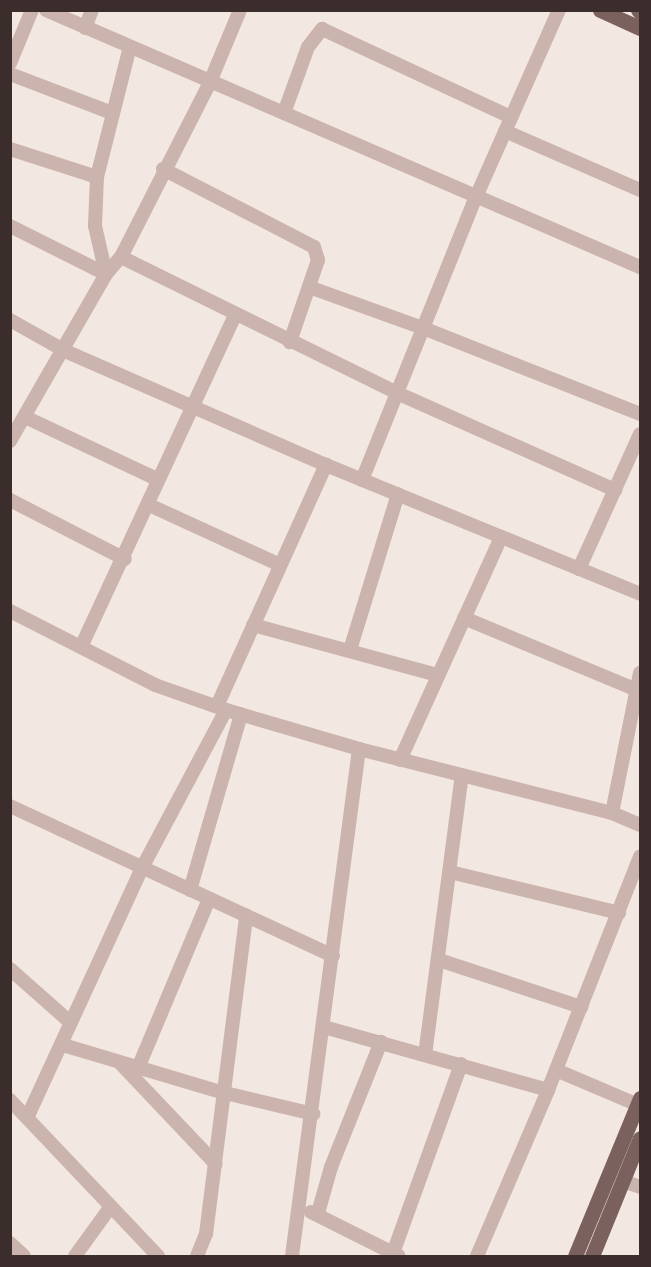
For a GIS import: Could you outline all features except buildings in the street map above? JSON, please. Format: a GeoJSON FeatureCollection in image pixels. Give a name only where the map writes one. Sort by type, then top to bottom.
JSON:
{"type":"FeatureCollection","features":[{"type":"Feature","properties":{"kind":"main road"},"geometry":{"type":"LineString","coordinates":[[600,10],[640,28]]}},
{"type":"Feature","properties":{"kind":"main road"},"geometry":{"type":"LineString","coordinates":[[574,1257],[639,1102]]}},
{"type":"Feature","properties":{"kind":"main road"},"geometry":{"type":"LineString","coordinates":[[592,1257],[640,1138]]}},
{"type":"Feature","properties":{"kind":"street"},"geometry":{"type":"LineString","coordinates":[[10,63],[32,10]]}},
{"type":"Feature","properties":{"kind":"street"},"geometry":{"type":"LineString","coordinates":[[46,10],[640,267]]}},
{"type":"Feature","properties":{"kind":"street"},"geometry":{"type":"LineString","coordinates":[[86,28],[93,10]]}},
{"type":"Feature","properties":{"kind":"street"},"geometry":{"type":"LineString","coordinates":[[10,441],[65,351],[106,274],[121,257],[163,169],[210,82],[240,10]]}},
{"type":"Feature","properties":{"kind":"street"},"geometry":{"type":"LineString","coordinates":[[362,480],[476,197],[559,10]]}},
{"type":"Feature","properties":{"kind":"street"},"geometry":{"type":"LineString","coordinates":[[284,113],[308,47],[322,29],[511,117]]}},
{"type":"Feature","properties":{"kind":"street"},"geometry":{"type":"LineString","coordinates":[[106,274],[95,226],[97,177],[130,47]]}},
{"type":"Feature","properties":{"kind":"street"},"geometry":{"type":"LineString","coordinates":[[10,74],[112,112]]}},
{"type":"Feature","properties":{"kind":"street"},"geometry":{"type":"LineString","coordinates":[[505,131],[640,190]]}},
{"type":"Feature","properties":{"kind":"street"},"geometry":{"type":"LineString","coordinates":[[10,149],[97,177]]}},
{"type":"Feature","properties":{"kind":"street"},"geometry":{"type":"LineString","coordinates":[[163,169],[314,247],[318,260],[290,342]]}},
{"type":"Feature","properties":{"kind":"street"},"geometry":{"type":"LineString","coordinates":[[10,226],[106,274]]}},
{"type":"Feature","properties":{"kind":"street"},"geometry":{"type":"LineString","coordinates":[[121,257],[397,393],[615,490]]}},
{"type":"Feature","properties":{"kind":"street"},"geometry":{"type":"LineString","coordinates":[[309,287],[423,327],[640,414]]}},
{"type":"Feature","properties":{"kind":"street"},"geometry":{"type":"LineString","coordinates":[[81,647],[125,559],[149,505],[157,479],[196,405],[235,315]]}},
{"type":"Feature","properties":{"kind":"street"},"geometry":{"type":"LineString","coordinates":[[10,320],[65,351],[196,405],[326,465],[640,594]]}},
{"type":"Feature","properties":{"kind":"street"},"geometry":{"type":"LineString","coordinates":[[25,417],[157,479]]}},
{"type":"Feature","properties":{"kind":"street"},"geometry":{"type":"LineString","coordinates":[[579,569],[640,434]]}},
{"type":"Feature","properties":{"kind":"street"},"geometry":{"type":"LineString","coordinates":[[27,1118],[63,1045],[70,1022],[142,868],[221,708],[253,625],[326,465]]}},
{"type":"Feature","properties":{"kind":"street"},"geometry":{"type":"LineString","coordinates":[[350,650],[398,494]]}},
{"type":"Feature","properties":{"kind":"street"},"geometry":{"type":"LineString","coordinates":[[10,500],[125,559]]}},
{"type":"Feature","properties":{"kind":"street"},"geometry":{"type":"LineString","coordinates":[[149,505],[280,565]]}},
{"type":"Feature","properties":{"kind":"street"},"geometry":{"type":"LineString","coordinates":[[400,760],[501,537]]}},
{"type":"Feature","properties":{"kind":"street"},"geometry":{"type":"LineString","coordinates":[[10,611],[155,685],[221,708],[359,749],[612,813],[640,825]]}},
{"type":"Feature","properties":{"kind":"street"},"geometry":{"type":"LineString","coordinates":[[464,618],[637,690]]}},
{"type":"Feature","properties":{"kind":"street"},"geometry":{"type":"LineString","coordinates":[[253,625],[437,675]]}},
{"type":"Feature","properties":{"kind":"street"},"geometry":{"type":"LineString","coordinates":[[612,813],[640,673]]}},
{"type":"Feature","properties":{"kind":"street"},"geometry":{"type":"LineString","coordinates":[[190,891],[241,714]]}},
{"type":"Feature","properties":{"kind":"street"},"geometry":{"type":"LineString","coordinates":[[292,1257],[313,1114],[359,749]]}},
{"type":"Feature","properties":{"kind":"street"},"geometry":{"type":"LineString","coordinates":[[425,1055],[462,775]]}},
{"type":"Feature","properties":{"kind":"street"},"geometry":{"type":"LineString","coordinates":[[10,806],[333,956]]}},
{"type":"Feature","properties":{"kind":"street"},"geometry":{"type":"LineString","coordinates":[[477,1257],[548,1090],[640,857]]}},
{"type":"Feature","properties":{"kind":"street"},"geometry":{"type":"LineString","coordinates":[[450,872],[619,913]]}},
{"type":"Feature","properties":{"kind":"street"},"geometry":{"type":"LineString","coordinates":[[138,1068],[209,899]]}},
{"type":"Feature","properties":{"kind":"street"},"geometry":{"type":"LineString","coordinates":[[197,1257],[206,1234],[216,1164],[221,1092],[246,916]]}},
{"type":"Feature","properties":{"kind":"street"},"geometry":{"type":"LineString","coordinates":[[439,960],[581,1007]]}},
{"type":"Feature","properties":{"kind":"street"},"geometry":{"type":"LineString","coordinates":[[10,969],[70,1022]]}},
{"type":"Feature","properties":{"kind":"street"},"geometry":{"type":"LineString","coordinates":[[324,1027],[548,1090]]}},
{"type":"Feature","properties":{"kind":"street"},"geometry":{"type":"LineString","coordinates":[[318,1214],[331,1167],[381,1042]]}},
{"type":"Feature","properties":{"kind":"street"},"geometry":{"type":"LineString","coordinates":[[63,1045],[221,1092],[313,1114]]}},
{"type":"Feature","properties":{"kind":"street"},"geometry":{"type":"LineString","coordinates":[[119,1062],[216,1164]]}},
{"type":"Feature","properties":{"kind":"street"},"geometry":{"type":"LineString","coordinates":[[300,1209],[318,1214],[395,1256],[460,1064]]}},
{"type":"Feature","properties":{"kind":"street"},"geometry":{"type":"LineString","coordinates":[[556,1070],[639,1102]]}},
{"type":"Feature","properties":{"kind":"street"},"geometry":{"type":"LineString","coordinates":[[10,1100],[109,1209],[158,1257]]}},
{"type":"Feature","properties":{"kind":"street"},"geometry":{"type":"LineString","coordinates":[[623,1181],[640,1187]]}},
{"type":"Feature","properties":{"kind":"street"},"geometry":{"type":"LineString","coordinates":[[75,1257],[109,1209]]}},
{"type":"Feature","properties":{"kind":"street"},"geometry":{"type":"LineString","coordinates":[[10,1243],[24,1257]]}}]}
